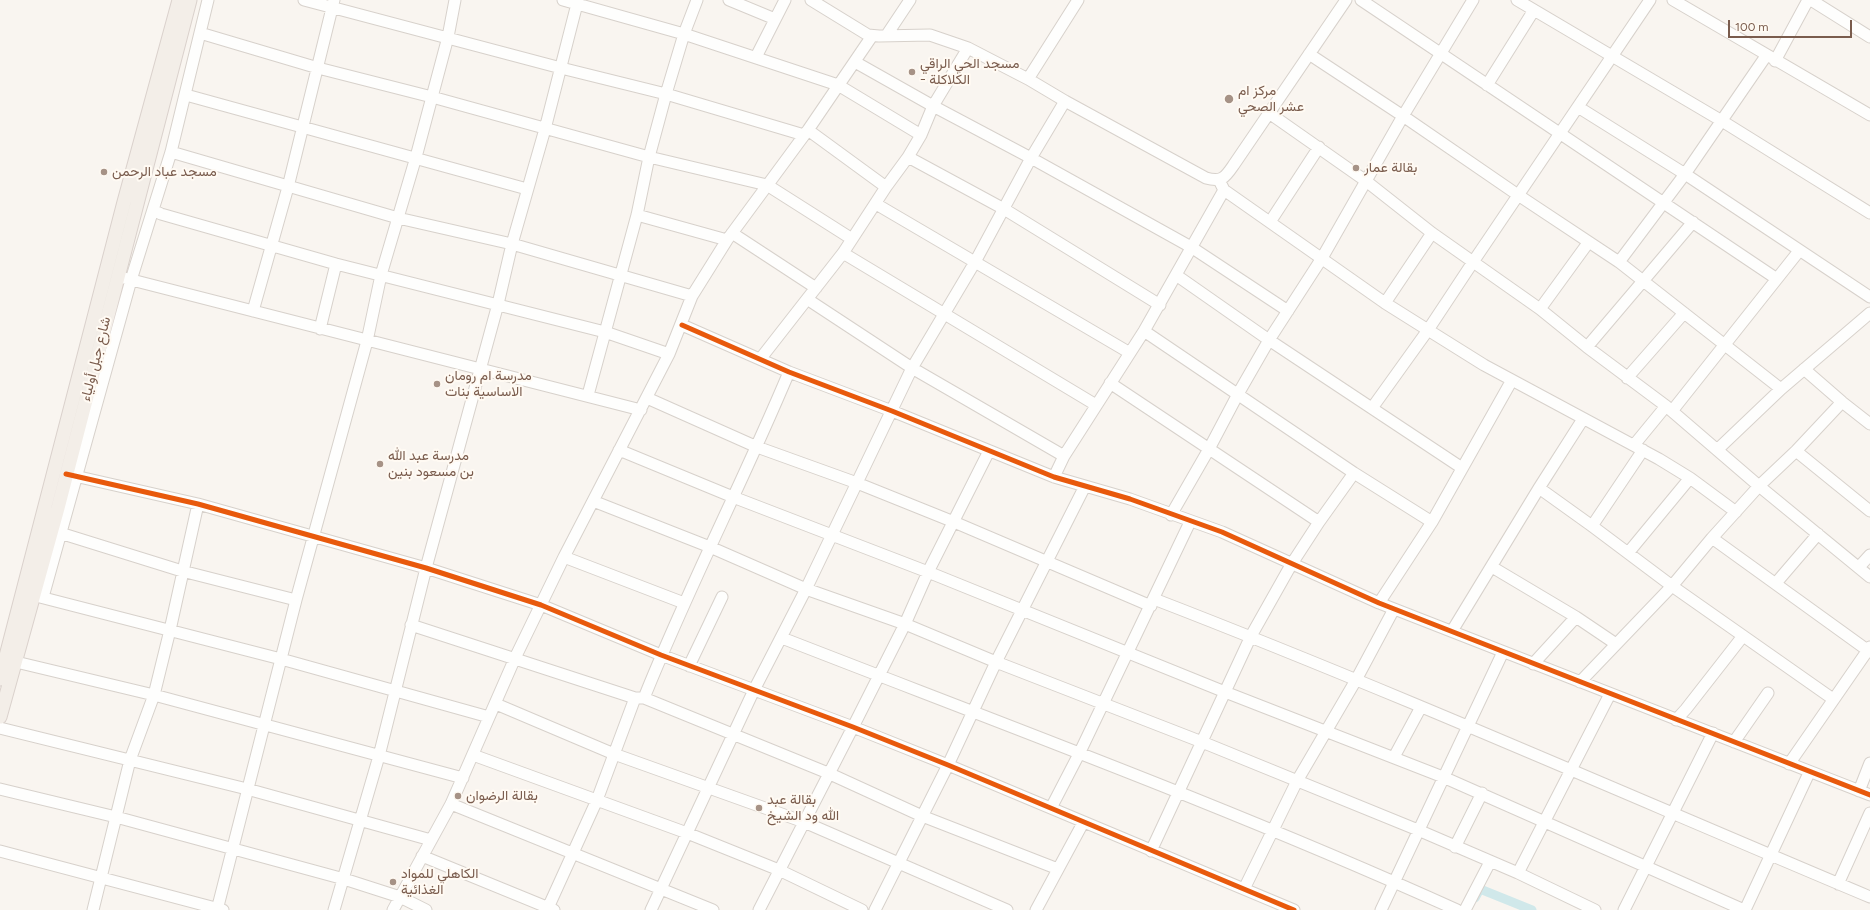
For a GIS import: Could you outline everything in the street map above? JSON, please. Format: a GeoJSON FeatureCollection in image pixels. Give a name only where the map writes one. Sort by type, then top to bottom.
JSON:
{"type":"FeatureCollection","features":[{"type":"Feature","properties":{"kind":"main road","name":"شارع جبل أولياء"},"geometry":{"type":"LineString","coordinates":[[0,679],[179,0]]}},
{"type":"Feature","properties":{"kind":"main road","name":"شارع جبل أولياء"},"geometry":{"type":"LineString","coordinates":[[0,717],[16,662],[38,596],[72,475],[117,276],[190,0]]}},
{"type":"Feature","properties":{"kind":"street"},"geometry":{"type":"LineString","coordinates":[[208,0],[171,152],[72,475],[60,533],[38,596],[281,659],[489,717]]}},
{"type":"Feature","properties":{"kind":"street"},"geometry":{"type":"LineString","coordinates":[[304,0],[333,4],[561,68],[666,94],[806,133],[886,187]]}},
{"type":"Feature","properties":{"kind":"street"},"geometry":{"type":"LineString","coordinates":[[0,851],[219,909],[234,850],[247,789],[296,600],[367,341],[381,275],[416,157],[448,37],[455,0]]}},
{"type":"Feature","properties":{"kind":"street"},"geometry":{"type":"LineString","coordinates":[[563,0],[577,2],[684,34],[838,85],[921,135]]}},
{"type":"Feature","properties":{"kind":"street"},"geometry":{"type":"LineString","coordinates":[[588,395],[637,215],[649,157],[666,94],[684,34],[697,0]]}},
{"type":"Feature","properties":{"kind":"street"},"geometry":{"type":"LineString","coordinates":[[729,0],[775,19]]}},
{"type":"Feature","properties":{"kind":"street"},"geometry":{"type":"LineString","coordinates":[[756,57],[785,0]]}},
{"type":"Feature","properties":{"kind":"street"},"geometry":{"type":"LineString","coordinates":[[810,0],[847,23],[872,36],[930,35],[968,48],[1028,79],[1065,101],[1206,178],[1222,185],[1270,222],[1385,303],[1484,365],[1639,448],[1690,478],[1736,512]]}},
{"type":"Feature","properties":{"kind":"street"},"geometry":{"type":"LineString","coordinates":[[886,36],[910,0]]}},
{"type":"Feature","properties":{"kind":"street"},"geometry":{"type":"LineString","coordinates":[[1028,79],[1078,0]]}},
{"type":"Feature","properties":{"kind":"street"},"geometry":{"type":"LineString","coordinates":[[1361,0],[1777,279]]}},
{"type":"Feature","properties":{"kind":"street"},"geometry":{"type":"LineString","coordinates":[[1171,515],[1269,340],[1322,258],[1403,116],[1473,0]]}},
{"type":"Feature","properties":{"kind":"street"},"geometry":{"type":"LineString","coordinates":[[1517,0],[1722,121],[1870,213]]}},
{"type":"Feature","properties":{"kind":"street"},"geometry":{"type":"LineString","coordinates":[[1372,408],[1428,330],[1650,0]]}},
{"type":"Feature","properties":{"kind":"street"},"geometry":{"type":"LineString","coordinates":[[1672,0],[1870,115]]}},
{"type":"Feature","properties":{"kind":"street"},"geometry":{"type":"LineString","coordinates":[[1619,262],[1770,58],[1808,0]]}},
{"type":"Feature","properties":{"kind":"street"},"geometry":{"type":"LineString","coordinates":[[1811,0],[1870,37]]}},
{"type":"Feature","properties":{"kind":"street"},"geometry":{"type":"LineString","coordinates":[[1054,478],[1064,456],[1160,305],[1222,185],[1224,177],[1270,113],[1343,1]]}},
{"type":"Feature","properties":{"kind":"street"},"geometry":{"type":"LineString","coordinates":[[334,910],[379,756],[411,625],[498,304],[512,244],[545,129],[577,2]]}},
{"type":"Feature","properties":{"kind":"street"},"geometry":{"type":"LineString","coordinates":[[253,311],[288,187],[333,4]]}},
{"type":"Feature","properties":{"kind":"street"},"geometry":{"type":"LineString","coordinates":[[1487,85],[1534,10]]}},
{"type":"Feature","properties":{"kind":"street"},"geometry":{"type":"LineString","coordinates":[[200,33],[318,68],[432,97],[649,157],[767,185],[852,239]]}},
{"type":"Feature","properties":{"kind":"street"},"geometry":{"type":"LineString","coordinates":[[392,910],[451,804],[515,658],[564,557],[669,354],[682,326],[692,296],[730,236],[806,133],[872,36]]}},
{"type":"Feature","properties":{"kind":"street"},"geometry":{"type":"LineString","coordinates":[[761,358],[843,253],[886,187],[908,158],[921,135],[933,106],[968,48]]}},
{"type":"Feature","properties":{"kind":"street"},"geometry":{"type":"LineString","coordinates":[[1309,54],[1403,116],[1588,243],[1619,262],[1781,389]]}},
{"type":"Feature","properties":{"kind":"street"},"geometry":{"type":"LineString","coordinates":[[855,62],[1191,247],[1288,311]]}},
{"type":"Feature","properties":{"kind":"street"},"geometry":{"type":"LineString","coordinates":[[186,94],[528,189]]}},
{"type":"Feature","properties":{"kind":"street"},"geometry":{"type":"LineString","coordinates":[[651,910],[735,735],[754,690],[782,638],[912,368],[1065,101]]}},
{"type":"Feature","properties":{"kind":"street"},"geometry":{"type":"LineString","coordinates":[[1578,107],[1685,174],[1870,297]]}},
{"type":"Feature","properties":{"kind":"street"},"geometry":{"type":"LineString","coordinates":[[1270,113],[1366,181],[1432,233],[1540,309],[1587,347],[1669,409],[1759,486],[1870,577]]}},
{"type":"Feature","properties":{"kind":"street"},"geometry":{"type":"LineString","coordinates":[[1270,222],[1319,147]]}},
{"type":"Feature","properties":{"kind":"street"},"geometry":{"type":"LineString","coordinates":[[171,152],[398,218],[512,244],[692,296]]}},
{"type":"Feature","properties":{"kind":"street"},"geometry":{"type":"LineString","coordinates":[[908,158],[1004,209],[1160,305]]}},
{"type":"Feature","properties":{"kind":"street"},"geometry":{"type":"LineString","coordinates":[[876,204],[1130,353]]}},
{"type":"Feature","properties":{"kind":"street"},"geometry":{"type":"LineString","coordinates":[[153,210],[336,264],[605,332],[669,354]]}},
{"type":"Feature","properties":{"kind":"street"},"geometry":{"type":"LineString","coordinates":[[637,215],[730,236],[816,288]]}},
{"type":"Feature","properties":{"kind":"street"},"geometry":{"type":"LineString","coordinates":[[1587,347],[1693,222]]}},
{"type":"Feature","properties":{"kind":"street"},"geometry":{"type":"LineString","coordinates":[[1385,303],[1432,233]]}},
{"type":"Feature","properties":{"kind":"street"},"geometry":{"type":"LineString","coordinates":[[1540,309],[1588,243]]}},
{"type":"Feature","properties":{"kind":"street"},"geometry":{"type":"LineString","coordinates":[[1592,526],[1639,448],[1669,409],[1726,345],[1799,251]]}},
{"type":"Feature","properties":{"kind":"street"},"geometry":{"type":"LineString","coordinates":[[843,253],[1096,405]]}},
{"type":"Feature","properties":{"kind":"street"},"geometry":{"type":"LineString","coordinates":[[320,329],[336,264]]}},
{"type":"Feature","properties":{"kind":"street"},"geometry":{"type":"LineString","coordinates":[[1176,275],[1269,340],[1462,468]]}},
{"type":"Feature","properties":{"kind":"street"},"geometry":{"type":"LineString","coordinates":[[117,276],[367,341],[588,395],[641,410]]}},
{"type":"Feature","properties":{"kind":"street"},"geometry":{"type":"LineString","coordinates":[[807,299],[912,368],[1064,456]]}},
{"type":"Feature","properties":{"kind":"street"},"geometry":{"type":"LineString","coordinates":[[1627,378],[1684,313]]}},
{"type":"Feature","properties":{"kind":"street"},"geometry":{"type":"LineString","coordinates":[[1717,450],[1781,389],[1869,316]]}},
{"type":"Feature","properties":{"kind":"street"},"geometry":{"type":"LineString","coordinates":[[682,326],[761,358],[789,372],[892,411],[1054,478],[1130,500],[1222,532],[1291,565],[1379,603],[1870,796]]}},
{"type":"Feature","properties":{"kind":"street"},"geometry":{"type":"LineString","coordinates":[[1144,331],[1354,472],[1432,522]]}},
{"type":"Feature","properties":{"kind":"street"},"geometry":{"type":"LineString","coordinates":[[1804,369],[1870,424]]}},
{"type":"Feature","properties":{"kind":"street"},"geometry":{"type":"LineString","coordinates":[[422,856],[550,909],[572,854],[597,800],[614,754],[757,447],[789,372]]}},
{"type":"Feature","properties":{"kind":"street"},"geometry":{"type":"LineString","coordinates":[[1379,603],[1432,522],[1512,380]]}},
{"type":"Feature","properties":{"kind":"street"},"geometry":{"type":"LineString","coordinates":[[1110,383],[1319,522]]}},
{"type":"Feature","properties":{"kind":"street"},"geometry":{"type":"LineString","coordinates":[[647,398],[757,447],[857,483],[1048,562],[1152,602],[1251,636],[1870,897]]}},
{"type":"Feature","properties":{"kind":"street"},"geometry":{"type":"LineString","coordinates":[[1580,682],[1672,586],[1712,538],[1759,486],[1796,451],[1842,402]]}},
{"type":"Feature","properties":{"kind":"street"},"geometry":{"type":"LineString","coordinates":[[1452,631],[1583,419]]}},
{"type":"Feature","properties":{"kind":"street"},"geometry":{"type":"LineString","coordinates":[[619,450],[733,497],[928,572],[1225,692],[1443,777],[1744,910],[1772,855],[1809,773]]}},
{"type":"Feature","properties":{"kind":"street"},"geometry":{"type":"LineString","coordinates":[[759,910],[905,624],[928,572],[989,450]]}},
{"type":"Feature","properties":{"kind":"street"},"geometry":{"type":"LineString","coordinates":[[1796,451],[1870,510]]}},
{"type":"Feature","properties":{"kind":"street"},"geometry":{"type":"LineString","coordinates":[[1151,850],[1251,636],[1291,565],[1354,472]]}},
{"type":"Feature","properties":{"kind":"street"},"geometry":{"type":"LineString","coordinates":[[72,475],[198,504],[426,568],[541,605],[689,666],[853,726],[1294,910]]}},
{"type":"Feature","properties":{"kind":"street"},"geometry":{"type":"LineString","coordinates":[[1628,553],[1690,478]]}},
{"type":"Feature","properties":{"kind":"street"},"geometry":{"type":"LineString","coordinates":[[875,910],[948,765],[996,662],[1048,562],[1085,486]]}},
{"type":"Feature","properties":{"kind":"street"},"geometry":{"type":"LineString","coordinates":[[1539,488],[1672,586],[1833,699]]}},
{"type":"Feature","properties":{"kind":"street"},"geometry":{"type":"LineString","coordinates":[[593,501],[710,547],[806,589],[905,624],[996,662],[1202,742],[1297,782],[1418,830],[1518,873],[1595,910]]}},
{"type":"Feature","properties":{"kind":"street"},"geometry":{"type":"LineString","coordinates":[[93,910],[130,760],[154,695],[198,504]]}},
{"type":"Feature","properties":{"kind":"street"},"geometry":{"type":"LineString","coordinates":[[1051,808],[1129,653],[1190,522]]}},
{"type":"Feature","properties":{"kind":"street"},"geometry":{"type":"LineString","coordinates":[[60,533],[182,571],[296,600]]}},
{"type":"Feature","properties":{"kind":"street"},"geometry":{"type":"LineString","coordinates":[[1776,583],[1818,534]]}},
{"type":"Feature","properties":{"kind":"street"},"geometry":{"type":"LineString","coordinates":[[1712,538],[1869,649],[1789,764]]}},
{"type":"Feature","properties":{"kind":"street"},"geometry":{"type":"LineString","coordinates":[[1859,567],[1870,555]]}},
{"type":"Feature","properties":{"kind":"street"},"geometry":{"type":"LineString","coordinates":[[564,557],[684,603]]}},
{"type":"Feature","properties":{"kind":"street"},"geometry":{"type":"LineString","coordinates":[[1492,567],[1576,617],[1616,644]]}},
{"type":"Feature","properties":{"kind":"street"},"geometry":{"type":"LineString","coordinates":[[689,666],[722,597]]}},
{"type":"Feature","properties":{"kind":"street"},"geometry":{"type":"LineString","coordinates":[[1244,889],[1297,782],[1356,680],[1394,609]]}},
{"type":"Feature","properties":{"kind":"street"},"geometry":{"type":"LineString","coordinates":[[1533,664],[1576,617]]}},
{"type":"Feature","properties":{"kind":"street"},"geometry":{"type":"LineString","coordinates":[[411,625],[639,698],[828,773],[922,816],[1058,869]]}},
{"type":"Feature","properties":{"kind":"street"},"geometry":{"type":"LineString","coordinates":[[1676,720],[1743,636]]}},
{"type":"Feature","properties":{"kind":"street"},"geometry":{"type":"LineString","coordinates":[[782,638],[1178,792],[1394,881],[1457,910]]}},
{"type":"Feature","properties":{"kind":"street"},"geometry":{"type":"LineString","coordinates":[[1381,910],[1503,652]]}},
{"type":"Feature","properties":{"kind":"street"},"geometry":{"type":"LineString","coordinates":[[16,662],[154,695],[463,778]]}},
{"type":"Feature","properties":{"kind":"street"},"geometry":{"type":"LineString","coordinates":[[1734,742],[1768,693]]}},
{"type":"Feature","properties":{"kind":"street"},"geometry":{"type":"LineString","coordinates":[[1518,873],[1610,694]]}},
{"type":"Feature","properties":{"kind":"street"},"geometry":{"type":"LineString","coordinates":[[496,704],[614,754],[804,822],[1007,910]]}},
{"type":"Feature","properties":{"kind":"street"},"geometry":{"type":"LineString","coordinates":[[1394,757],[1422,707]]}},
{"type":"Feature","properties":{"kind":"street"},"geometry":{"type":"LineString","coordinates":[[0,728],[247,789],[431,840]]}},
{"type":"Feature","properties":{"kind":"street"},"geometry":{"type":"LineString","coordinates":[[1624,910],[1713,734]]}},
{"type":"Feature","properties":{"kind":"street"},"geometry":{"type":"LineString","coordinates":[[473,755],[687,833],[779,870],[862,910]]}},
{"type":"Feature","properties":{"kind":"street"},"geometry":{"type":"LineString","coordinates":[[1859,791],[1870,763]]}},
{"type":"Feature","properties":{"kind":"street"},"geometry":{"type":"LineString","coordinates":[[0,789],[116,817],[344,879],[400,897],[426,910]]}},
{"type":"Feature","properties":{"kind":"street"},"geometry":{"type":"LineString","coordinates":[[1455,847],[1482,793]]}},
{"type":"Feature","properties":{"kind":"street"},"geometry":{"type":"LineString","coordinates":[[451,804],[713,910]]}},
{"type":"Feature","properties":{"kind":"street"},"geometry":{"type":"LineString","coordinates":[[1838,884],[1870,813]]}},
{"type":"Feature","properties":{"kind":"street"},"geometry":{"type":"LineString","coordinates":[[1036,910],[1084,823]]}},
{"type":"Feature","properties":{"kind":"street"},"geometry":{"type":"LineString","coordinates":[[1465,910],[1490,862]]}},
{"type":"Feature","properties":{"kind":"waterway"},"geometry":{"type":"LineString","coordinates":[[1475,898],[1480,889],[1532,910]]}},
{"type":"Feature","properties":{"kind":"cycle path"},"geometry":{"type":"LineString","coordinates":[[682,325],[789,372],[892,411],[1054,477],[1130,499],[1222,532],[1379,603],[1870,795]]}},
{"type":"Feature","properties":{"kind":"cycle path"},"geometry":{"type":"LineString","coordinates":[[66,474],[198,504],[426,568],[541,605],[661,655],[853,727],[948,765],[1294,910]]}},
{"type":"Feature","properties":{"kind":"place","name":"مسجد الحي الراقي - الكلاكلة"},"geometry":{"type":"Point","coordinates":[912,72]}},
{"type":"Feature","properties":{"kind":"place","name":"مركز ام عشر الصحي"},"geometry":{"type":"Point","coordinates":[1229,99]}},
{"type":"Feature","properties":{"kind":"place","name":"بقالة عمار"},"geometry":{"type":"Point","coordinates":[1356,168]}},
{"type":"Feature","properties":{"kind":"place","name":"مسجد عباد الرحمن"},"geometry":{"type":"Point","coordinates":[104,172]}},
{"type":"Feature","properties":{"kind":"place","name":"مدرسة ام رومان الاساسية بنات"},"geometry":{"type":"Point","coordinates":[437,384]}},
{"type":"Feature","properties":{"kind":"place","name":"مدرسة عبد الله بن مسعود بنين"},"geometry":{"type":"Point","coordinates":[380,464]}},
{"type":"Feature","properties":{"kind":"place","name":"بقالة الرضوان"},"geometry":{"type":"Point","coordinates":[458,796]}},
{"type":"Feature","properties":{"kind":"place","name":"بقالة عبد الله ود الشيخ"},"geometry":{"type":"Point","coordinates":[759,808]}},
{"type":"Feature","properties":{"kind":"place","name":"الكاهلي للمواد الغذائية"},"geometry":{"type":"Point","coordinates":[393,882]}}]}
